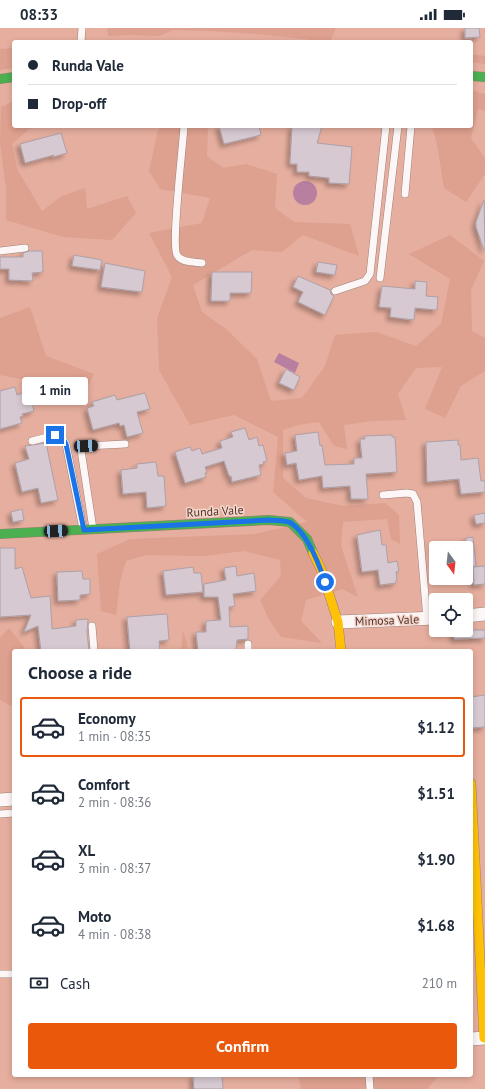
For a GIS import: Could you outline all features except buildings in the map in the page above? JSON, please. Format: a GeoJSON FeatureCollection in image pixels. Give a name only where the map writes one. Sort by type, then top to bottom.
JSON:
{"type":"FeatureCollection","features":[{"type":"Feature","properties":{"kind":"street"},"geometry":{"type":"LineString","coordinates":[[473,76],[485,77]]}},
{"type":"Feature","properties":{"kind":"street"},"geometry":{"type":"LineString","coordinates":[[0,79],[12,77]]}},
{"type":"Feature","properties":{"kind":"street","name":"Runda Vale"},"geometry":{"type":"LineString","coordinates":[[0,534],[269,520],[290,522],[307,539],[321,569],[338,622],[341,649]]}},
{"type":"Feature","properties":{"kind":"street"},"geometry":{"type":"LineString","coordinates":[[473,615],[485,614]]}},
{"type":"Feature","properties":{"kind":"street","name":"Mimosa Vale"},"geometry":{"type":"LineString","coordinates":[[338,622],[429,618]]}},
{"type":"Feature","properties":{"kind":"street"},"geometry":{"type":"LineString","coordinates":[[0,800],[12,799]]}},
{"type":"Feature","properties":{"kind":"street"},"geometry":{"type":"LineString","coordinates":[[473,819],[485,1038],[473,1039]]}},
{"type":"Feature","properties":{"kind":"lane"},"geometry":{"type":"LineString","coordinates":[[81,40],[82,28]]}},
{"type":"Feature","properties":{"kind":"lane"},"geometry":{"type":"LineString","coordinates":[[184,128],[175,234],[176,254],[184,261],[202,263]]}},
{"type":"Feature","properties":{"kind":"lane"},"geometry":{"type":"LineString","coordinates":[[336,291],[365,282],[370,274],[386,128]]}},
{"type":"Feature","properties":{"kind":"lane"},"geometry":{"type":"LineString","coordinates":[[380,278],[398,128]]}},
{"type":"Feature","properties":{"kind":"lane"},"geometry":{"type":"LineString","coordinates":[[405,194],[411,128]]}},
{"type":"Feature","properties":{"kind":"lane"},"geometry":{"type":"LineString","coordinates":[[0,251],[25,248]]}},
{"type":"Feature","properties":{"kind":"lane"},"geometry":{"type":"LineString","coordinates":[[32,440],[55,435],[62,437],[66,444],[88,529]]}},
{"type":"Feature","properties":{"kind":"lane"},"geometry":{"type":"LineString","coordinates":[[88,529],[80,450],[82,447],[86,446],[126,444]]}},
{"type":"Feature","properties":{"kind":"lane"},"geometry":{"type":"LineString","coordinates":[[383,495],[413,494],[417,502],[429,595]]}},
{"type":"Feature","properties":{"kind":"lane"},"geometry":{"type":"LineString","coordinates":[[92,626],[94,649]]}},
{"type":"Feature","properties":{"kind":"lane"},"geometry":{"type":"LineString","coordinates":[[0,814],[12,813]]}},
{"type":"Feature","properties":{"kind":"lane"},"geometry":{"type":"LineString","coordinates":[[0,974],[12,974]]}},
{"type":"Feature","properties":{"kind":"lane"},"geometry":{"type":"LineString","coordinates":[[369,1077],[370,1089]]}},
{"type":"Feature","properties":{"kind":"shaded area"},"geometry":{"type":"Polygon","coordinates":[[[0,28],[485,28],[485,1089],[0,1089],[0,28]]]}},
{"type":"Feature","properties":{"kind":"shaded area"},"geometry":{"type":"Polygon","coordinates":[[[107,28],[336,28],[331,40],[312,40],[258,34],[173,30],[159,36],[108,36],[107,28]]]}},
{"type":"Feature","properties":{"kind":"shaded area"},"geometry":{"type":"Polygon","coordinates":[[[12,48],[12,68],[0,70],[0,49],[12,48]]]}},
{"type":"Feature","properties":{"kind":"shaded area"},"geometry":{"type":"Polygon","coordinates":[[[473,54],[485,56],[485,64],[473,62],[473,54]]]}},
{"type":"Feature","properties":{"kind":"shaded area"},"geometry":{"type":"Polygon","coordinates":[[[473,91],[485,94],[485,111],[478,109],[471,138],[485,158],[485,174],[466,202],[444,188],[437,144],[433,128],[473,128],[473,91]]]}},
{"type":"Feature","properties":{"kind":"shaded area"},"geometry":{"type":"Polygon","coordinates":[[[12,102],[12,128],[33,128],[28,130],[12,144],[17,169],[42,211],[62,196],[85,188],[87,209],[127,196],[136,213],[112,240],[63,237],[6,220],[6,189],[0,143],[1,107],[12,102]]]}},
{"type":"Feature","properties":{"kind":"shaded area"},"geometry":{"type":"Polygon","coordinates":[[[160,128],[208,128],[207,156],[223,168],[246,164],[277,174],[275,208],[294,222],[350,224],[359,256],[303,235],[282,252],[252,250],[193,285],[202,312],[226,329],[257,359],[271,401],[302,398],[325,366],[335,335],[376,332],[416,346],[441,324],[450,279],[409,254],[450,235],[484,261],[471,290],[472,331],[485,338],[485,371],[461,386],[445,418],[425,409],[442,367],[416,368],[398,394],[406,420],[372,421],[344,425],[347,449],[334,446],[319,422],[298,425],[283,430],[283,478],[306,498],[343,506],[385,503],[399,515],[400,544],[391,539],[387,519],[343,522],[341,546],[358,597],[342,589],[306,600],[301,621],[322,643],[281,637],[270,621],[260,600],[281,576],[280,560],[244,551],[203,556],[146,555],[126,561],[120,582],[116,615],[101,611],[97,554],[130,539],[255,534],[307,522],[273,492],[278,437],[234,415],[190,425],[159,370],[157,318],[172,277],[149,233],[202,223],[210,198],[160,189],[149,171],[158,130],[160,128]]]}},
{"type":"Feature","properties":{"kind":"shaded area"},"geometry":{"type":"Polygon","coordinates":[[[305,181],[313,185],[317,193],[313,201],[305,205],[297,201],[293,193],[297,185],[305,181]]]}},
{"type":"Feature","properties":{"kind":"shaded area"},"geometry":{"type":"Polygon","coordinates":[[[30,307],[46,356],[94,374],[85,392],[0,375],[0,318],[30,307]]]}},
{"type":"Feature","properties":{"kind":"shaded area"},"geometry":{"type":"Polygon","coordinates":[[[279,353],[299,363],[295,373],[274,362],[279,353]]]}},
{"type":"Feature","properties":{"kind":"shaded area"},"geometry":{"type":"Polygon","coordinates":[[[9,628],[25,649],[12,649],[11,706],[0,700],[0,638],[9,628]]]}},
{"type":"Feature","properties":{"kind":"shaded area"},"geometry":{"type":"Polygon","coordinates":[[[183,630],[188,649],[181,649],[183,630]]]}},
{"type":"Feature","properties":{"kind":"shaded area"},"geometry":{"type":"Polygon","coordinates":[[[298,1077],[437,1077],[427,1089],[301,1089],[298,1077]]]}},
{"type":"Feature","properties":{"kind":"traffic: fast"},"geometry":{"type":"LineString","coordinates":[[473,76],[485,77]]}},
{"type":"Feature","properties":{"kind":"traffic: fast"},"geometry":{"type":"LineString","coordinates":[[0,79],[12,77]]}},
{"type":"Feature","properties":{"kind":"traffic: fast"},"geometry":{"type":"LineString","coordinates":[[0,534],[269,520],[290,522],[307,539],[313,553]]}},
{"type":"Feature","properties":{"kind":"traffic: slow"},"geometry":{"type":"LineString","coordinates":[[313,553],[321,569],[338,622],[341,649]]}},
{"type":"Feature","properties":{"kind":"traffic: slow"},"geometry":{"type":"LineString","coordinates":[[473,822],[484,1038]]}},
{"type":"Feature","properties":{"kind":"route"},"geometry":{"type":"LineString","coordinates":[[55,435],[62,437],[66,444],[84,530],[269,520],[290,522],[307,539],[321,569],[325,582]]}}]}
